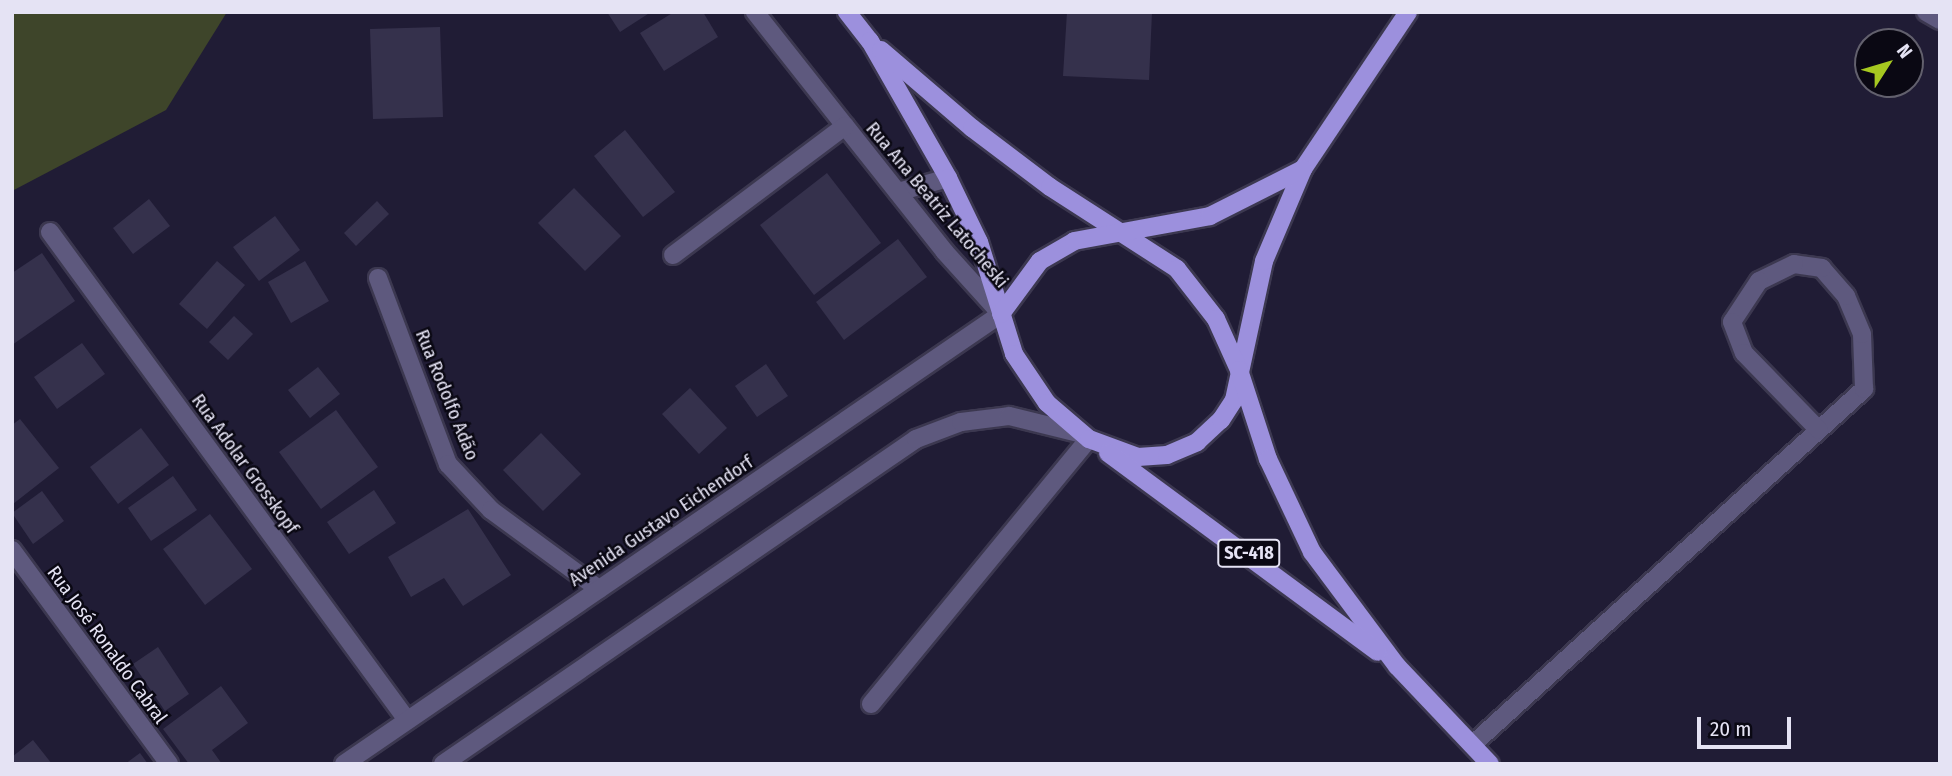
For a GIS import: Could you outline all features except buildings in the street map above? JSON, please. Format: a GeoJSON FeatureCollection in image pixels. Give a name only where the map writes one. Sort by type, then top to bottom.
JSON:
{"type":"FeatureCollection","features":[{"type":"Feature","properties":{"kind":"main road"},"geometry":{"type":"LineString","coordinates":[[848,12],[870,41],[948,178],[979,242],[1014,354],[1047,403],[1090,439],[1138,457],[1167,455],[1197,442],[1221,420],[1234,400],[1264,261],[1303,169],[1408,12]]}},
{"type":"Feature","properties":{"kind":"main road"},"geometry":{"type":"LineString","coordinates":[[870,41],[983,137],[1050,187],[1177,269],[1216,319],[1239,370]]}},
{"type":"Feature","properties":{"kind":"main road"},"geometry":{"type":"LineString","coordinates":[[1001,314],[1040,261],[1074,241],[1210,216],[1303,169]]}},
{"type":"Feature","properties":{"kind":"main road","name":"SC-418"},"geometry":{"type":"LineString","coordinates":[[1239,370],[1268,459],[1312,552],[1398,666],[1490,764]]}},
{"type":"Feature","properties":{"kind":"main road","name":"SC-418"},"geometry":{"type":"LineString","coordinates":[[1090,439],[1255,556],[1398,666]]}},
{"type":"Feature","properties":{"kind":"street"},"geometry":{"type":"LineString","coordinates":[[755,12],[845,126]]}},
{"type":"Feature","properties":{"kind":"street"},"geometry":{"type":"LineString","coordinates":[[1926,12],[1940,20]]}},
{"type":"Feature","properties":{"kind":"street","name":"Rua Ana Beatriz Latocheski"},"geometry":{"type":"LineString","coordinates":[[673,255],[845,126],[1001,314]]}},
{"type":"Feature","properties":{"kind":"street"},"geometry":{"type":"LineString","coordinates":[[898,192],[948,178]]}},
{"type":"Feature","properties":{"kind":"street","name":"Rua Adolar Grosskopf"},"geometry":{"type":"LineString","coordinates":[[50,232],[407,720]]}},
{"type":"Feature","properties":{"kind":"street"},"geometry":{"type":"LineString","coordinates":[[1472,745],[1819,430],[1864,388],[1863,334],[1846,296],[1822,268],[1794,264],[1759,281],[1732,321],[1744,353],[1819,430]]}},
{"type":"Feature","properties":{"kind":"street","name":"Rua Rodolfo Adão"},"geometry":{"type":"LineString","coordinates":[[378,278],[448,464],[491,510],[599,589]]}},
{"type":"Feature","properties":{"kind":"street","name":"Avenida Gustavo Eichendorf"},"geometry":{"type":"LineString","coordinates":[[344,764],[1001,314]]}},
{"type":"Feature","properties":{"kind":"street"},"geometry":{"type":"LineString","coordinates":[[443,764],[916,439],[961,422],[1009,416],[1090,439],[871,704]]}},
{"type":"Feature","properties":{"kind":"street","name":"Rua José Ronaldo Cabral"},"geometry":{"type":"LineString","coordinates":[[12,550],[169,764]]}},
{"type":"Feature","properties":{"kind":"green space"},"geometry":{"type":"Polygon","coordinates":[[[12,12],[227,12],[166,110],[12,191],[12,12]]]}}]}
